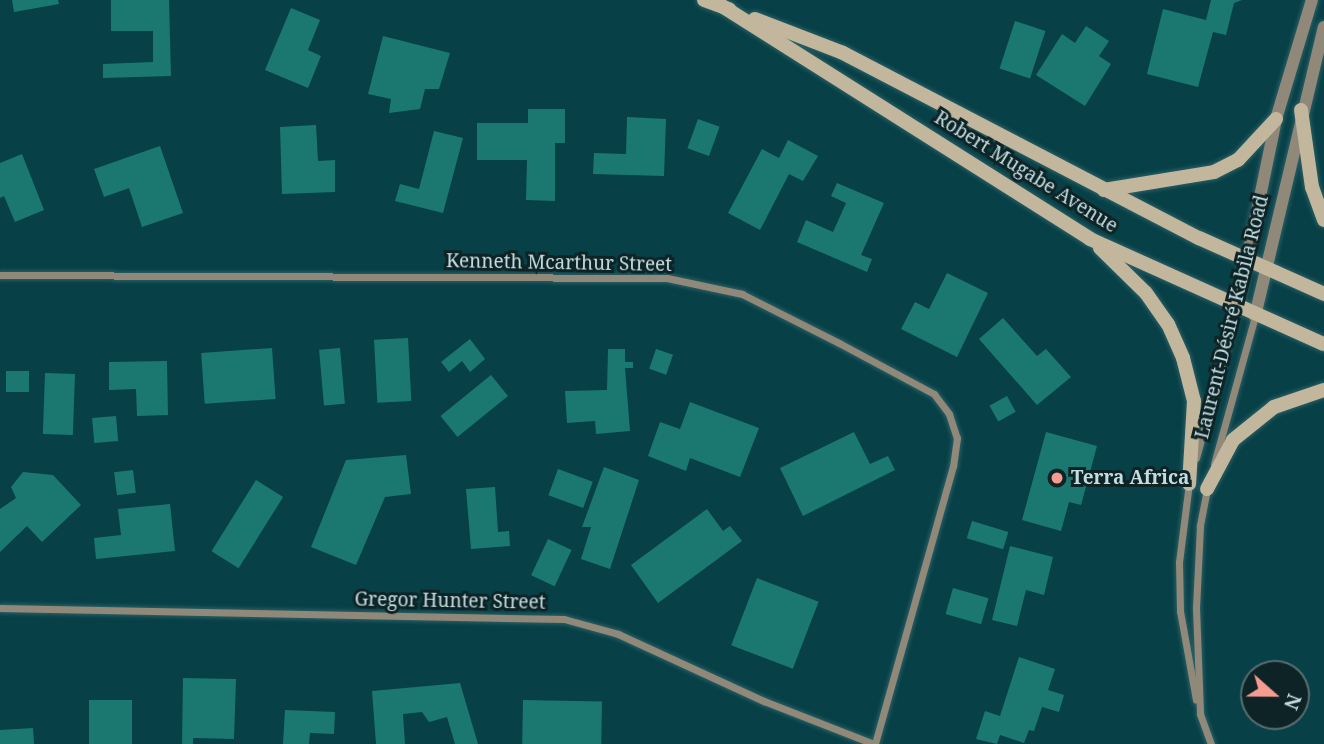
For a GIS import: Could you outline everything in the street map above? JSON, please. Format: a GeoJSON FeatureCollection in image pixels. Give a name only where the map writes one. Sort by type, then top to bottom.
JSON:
{"type":"FeatureCollection","features":[{"type":"Feature","properties":{"kind":"main road","name":"Robert Mugabe Avenue"},"geometry":{"type":"LineString","coordinates":[[704,0],[843,53],[1104,190],[1266,269],[1324,294]]}},
{"type":"Feature","properties":{"kind":"main road","name":"Robert Mugabe Avenue"},"geometry":{"type":"LineString","coordinates":[[722,6],[1090,239],[1237,308],[1324,344]]}},
{"type":"Feature","properties":{"kind":"main road"},"geometry":{"type":"LineString","coordinates":[[1301,110],[1312,187],[1324,220]]}},
{"type":"Feature","properties":{"kind":"main road"},"geometry":{"type":"LineString","coordinates":[[1104,190],[1214,172],[1238,160],[1276,118]]}},
{"type":"Feature","properties":{"kind":"main road"},"geometry":{"type":"LineString","coordinates":[[1090,239],[1146,293],[1168,324],[1183,358],[1194,401],[1189,484]]}},
{"type":"Feature","properties":{"kind":"main road"},"geometry":{"type":"LineString","coordinates":[[1207,489],[1233,440],[1273,407],[1324,390]]}},
{"type":"Feature","properties":{"kind":"street","name":"Laurent-Désiré Kabila Road"},"geometry":{"type":"LineString","coordinates":[[1210,744],[1200,714],[1180,611],[1179,562],[1189,484],[1237,308],[1276,118],[1312,0]]}},
{"type":"Feature","properties":{"kind":"street","name":"Laurent-Désiré Kabila Road"},"geometry":{"type":"LineString","coordinates":[[1200,714],[1197,560],[1207,489],[1255,316],[1301,110],[1324,27]]}},
{"type":"Feature","properties":{"kind":"street","name":"Kenneth Mcarthur Street"},"geometry":{"type":"LineString","coordinates":[[0,275],[667,278],[742,294],[839,342],[934,394],[949,414],[957,438],[953,466],[874,744]]}},
{"type":"Feature","properties":{"kind":"street","name":"Gregor Hunter Street"},"geometry":{"type":"LineString","coordinates":[[0,608],[564,619],[618,634],[764,701],[874,744]]}},
{"type":"Feature","properties":{"kind":"building"},"geometry":{"type":"Polygon","coordinates":[[[12,0],[58,0],[59,4],[14,12],[12,0]]]}},
{"type":"Feature","properties":{"kind":"building"},"geometry":{"type":"Polygon","coordinates":[[[111,0],[169,0],[171,76],[103,78],[103,64],[153,62],[153,31],[111,31],[111,0]]]}},
{"type":"Feature","properties":{"kind":"building"},"geometry":{"type":"Polygon","coordinates":[[[1211,0],[1242,0],[1234,3],[1226,35],[1213,32],[1198,87],[1147,74],[1163,9],[1206,20],[1211,0]]]}},
{"type":"Feature","properties":{"kind":"building"},"geometry":{"type":"Polygon","coordinates":[[[291,8],[320,20],[308,50],[321,56],[308,88],[265,70],[291,8]]]}},
{"type":"Feature","properties":{"kind":"building"},"geometry":{"type":"Polygon","coordinates":[[[1015,21],[1045,31],[1030,78],[1000,69],[1015,21]]]}},
{"type":"Feature","properties":{"kind":"building"},"geometry":{"type":"Polygon","coordinates":[[[1086,26],[1109,41],[1099,56],[1111,64],[1085,106],[1036,75],[1062,34],[1075,43],[1086,26]]]}},
{"type":"Feature","properties":{"kind":"building"},"geometry":{"type":"Polygon","coordinates":[[[383,36],[450,53],[439,89],[425,89],[420,109],[389,113],[391,99],[368,94],[383,36]]]}},
{"type":"Feature","properties":{"kind":"building"},"geometry":{"type":"Polygon","coordinates":[[[528,109],[565,109],[565,143],[555,143],[555,201],[526,200],[527,160],[477,160],[477,123],[528,123],[528,109]]]}},
{"type":"Feature","properties":{"kind":"building"},"geometry":{"type":"Polygon","coordinates":[[[627,117],[666,119],[664,176],[593,174],[594,153],[626,154],[627,117]]]}},
{"type":"Feature","properties":{"kind":"building"},"geometry":{"type":"Polygon","coordinates":[[[698,119],[720,127],[709,156],[687,148],[698,119]]]}},
{"type":"Feature","properties":{"kind":"building"},"geometry":{"type":"Polygon","coordinates":[[[316,125],[318,161],[335,160],[335,192],[282,194],[280,127],[316,125]]]}},
{"type":"Feature","properties":{"kind":"building"},"geometry":{"type":"Polygon","coordinates":[[[434,131],[463,138],[443,213],[395,201],[400,184],[419,189],[434,131]]]}},
{"type":"Feature","properties":{"kind":"building"},"geometry":{"type":"Polygon","coordinates":[[[788,140],[818,156],[803,181],[789,174],[760,230],[728,213],[762,149],[779,158],[788,140]]]}},
{"type":"Feature","properties":{"kind":"building"},"geometry":{"type":"Polygon","coordinates":[[[160,146],[183,213],[142,227],[129,188],[104,197],[94,169],[160,146]]]}},
{"type":"Feature","properties":{"kind":"building"},"geometry":{"type":"Polygon","coordinates":[[[22,154],[44,210],[15,222],[4,196],[0,198],[0,163],[22,154]]]}},
{"type":"Feature","properties":{"kind":"building"},"geometry":{"type":"Polygon","coordinates":[[[837,183],[884,203],[861,255],[872,259],[867,272],[797,242],[806,220],[833,232],[846,203],[831,196],[837,183]]]}},
{"type":"Feature","properties":{"kind":"building"},"geometry":{"type":"Polygon","coordinates":[[[947,273],[988,293],[957,357],[901,329],[915,302],[929,309],[947,273]]]}},
{"type":"Feature","properties":{"kind":"building"},"geometry":{"type":"Polygon","coordinates":[[[1003,318],[1037,356],[1046,349],[1071,377],[1037,405],[979,339],[1003,318]]]}},
{"type":"Feature","properties":{"kind":"building"},"geometry":{"type":"Polygon","coordinates":[[[408,338],[411,401],[377,403],[374,340],[408,338]]]}},
{"type":"Feature","properties":{"kind":"building"},"geometry":{"type":"Polygon","coordinates":[[[470,339],[485,359],[470,372],[462,361],[449,372],[441,362],[470,339]]]}},
{"type":"Feature","properties":{"kind":"building"},"geometry":{"type":"Polygon","coordinates":[[[272,348],[276,399],[205,404],[201,353],[272,348]]]}},
{"type":"Feature","properties":{"kind":"building"},"geometry":{"type":"Polygon","coordinates":[[[340,348],[345,404],[324,406],[319,350],[340,348]]]}},
{"type":"Feature","properties":{"kind":"building"},"geometry":{"type":"Polygon","coordinates":[[[608,349],[625,349],[625,362],[633,362],[633,368],[625,368],[630,431],[596,434],[595,421],[567,423],[565,391],[607,390],[608,349]]]}},
{"type":"Feature","properties":{"kind":"building"},"geometry":{"type":"Polygon","coordinates":[[[656,349],[673,355],[666,375],[649,369],[656,349]]]}},
{"type":"Feature","properties":{"kind":"building"},"geometry":{"type":"Polygon","coordinates":[[[167,361],[168,415],[137,416],[136,389],[109,390],[109,362],[167,361]]]}},
{"type":"Feature","properties":{"kind":"building"},"geometry":{"type":"Polygon","coordinates":[[[6,371],[29,371],[29,392],[6,392],[6,371]]]}},
{"type":"Feature","properties":{"kind":"building"},"geometry":{"type":"Polygon","coordinates":[[[45,373],[75,374],[73,435],[43,434],[45,373]]]}},
{"type":"Feature","properties":{"kind":"building"},"geometry":{"type":"Polygon","coordinates":[[[491,375],[508,396],[457,437],[440,416],[491,375]]]}},
{"type":"Feature","properties":{"kind":"building"},"geometry":{"type":"Polygon","coordinates":[[[1007,396],[1016,412],[998,421],[990,406],[1007,396]]]}},
{"type":"Feature","properties":{"kind":"building"},"geometry":{"type":"Polygon","coordinates":[[[690,402],[759,428],[740,477],[690,458],[686,471],[648,456],[660,422],[680,429],[690,402]]]}},
{"type":"Feature","properties":{"kind":"building"},"geometry":{"type":"Polygon","coordinates":[[[116,416],[118,441],[94,443],[92,418],[116,416]]]}},
{"type":"Feature","properties":{"kind":"building"},"geometry":{"type":"Polygon","coordinates":[[[854,432],[870,464],[888,456],[895,470],[803,516],[780,468],[854,432]]]}},
{"type":"Feature","properties":{"kind":"building"},"geometry":{"type":"Polygon","coordinates":[[[1046,432],[1097,446],[1081,505],[1069,502],[1061,531],[1022,520],[1046,432]]]}},
{"type":"Feature","properties":{"kind":"building"},"geometry":{"type":"Polygon","coordinates":[[[406,455],[411,494],[385,497],[356,565],[311,547],[346,460],[406,455]]]}},
{"type":"Feature","properties":{"kind":"building"},"geometry":{"type":"Polygon","coordinates":[[[604,467],[639,480],[610,569],[581,559],[591,527],[582,527],[604,467]]]}},
{"type":"Feature","properties":{"kind":"building"},"geometry":{"type":"Polygon","coordinates":[[[558,469],[593,482],[583,508],[548,495],[558,469]]]}},
{"type":"Feature","properties":{"kind":"building"},"geometry":{"type":"Polygon","coordinates":[[[133,470],[136,493],[117,495],[114,472],[133,470]]]}},
{"type":"Feature","properties":{"kind":"building"},"geometry":{"type":"Polygon","coordinates":[[[23,472],[53,475],[81,505],[42,542],[27,526],[0,552],[0,509],[16,498],[11,487],[23,472]]]}},
{"type":"Feature","properties":{"kind":"building"},"geometry":{"type":"Polygon","coordinates":[[[256,480],[283,497],[239,568],[211,551],[256,480]]]}},
{"type":"Feature","properties":{"kind":"building"},"geometry":{"type":"Polygon","coordinates":[[[495,487],[498,532],[509,531],[510,546],[471,549],[466,489],[495,487]]]}},
{"type":"Feature","properties":{"kind":"building"},"geometry":{"type":"Polygon","coordinates":[[[170,504],[175,551],[96,559],[94,538],[121,535],[118,509],[170,504]]]}},
{"type":"Feature","properties":{"kind":"building"},"geometry":{"type":"Polygon","coordinates":[[[707,509],[723,531],[730,526],[742,541],[658,603],[631,565],[707,509]]]}},
{"type":"Feature","properties":{"kind":"building"},"geometry":{"type":"Polygon","coordinates":[[[972,521],[1008,532],[1003,549],[967,538],[972,521]]]}},
{"type":"Feature","properties":{"kind":"building"},"geometry":{"type":"Polygon","coordinates":[[[548,539],[572,550],[555,586],[531,575],[548,539]]]}},
{"type":"Feature","properties":{"kind":"building"},"geometry":{"type":"Polygon","coordinates":[[[1010,546],[1053,557],[1044,595],[1026,590],[1017,626],[992,620],[1010,546]]]}},
{"type":"Feature","properties":{"kind":"building"},"geometry":{"type":"Polygon","coordinates":[[[757,578],[819,602],[793,669],[731,645],[757,578]]]}},
{"type":"Feature","properties":{"kind":"building"},"geometry":{"type":"Polygon","coordinates":[[[953,588],[989,598],[981,624],[946,614],[953,588]]]}},
{"type":"Feature","properties":{"kind":"building"},"geometry":{"type":"Polygon","coordinates":[[[1019,657],[1055,669],[1048,690],[1064,695],[1059,712],[1042,707],[1034,731],[1029,730],[1024,743],[1000,735],[997,744],[976,739],[985,711],[1000,716],[1019,657]]]}},
{"type":"Feature","properties":{"kind":"building"},"geometry":{"type":"Polygon","coordinates":[[[183,678],[236,679],[234,739],[193,738],[193,744],[182,744],[183,678]]]}},
{"type":"Feature","properties":{"kind":"building"},"geometry":{"type":"Polygon","coordinates":[[[460,683],[478,744],[455,744],[447,717],[429,722],[422,712],[403,714],[405,744],[376,744],[372,691],[460,683]]]}},
{"type":"Feature","properties":{"kind":"building"},"geometry":{"type":"Polygon","coordinates":[[[89,700],[132,700],[132,744],[89,744],[89,700]]]}},
{"type":"Feature","properties":{"kind":"building"},"geometry":{"type":"Polygon","coordinates":[[[523,700],[602,701],[601,744],[522,744],[523,700]]]}},
{"type":"Feature","properties":{"kind":"building"},"geometry":{"type":"Polygon","coordinates":[[[285,710],[335,712],[334,734],[310,733],[309,744],[283,744],[285,710]]]}},
{"type":"Feature","properties":{"kind":"building"},"geometry":{"type":"Polygon","coordinates":[[[33,728],[34,744],[0,744],[0,730],[33,728]]]}},
{"type":"Feature","properties":{"kind":"place","name":"Terra Africa"},"geometry":{"type":"Point","coordinates":[1057,478]}}]}
